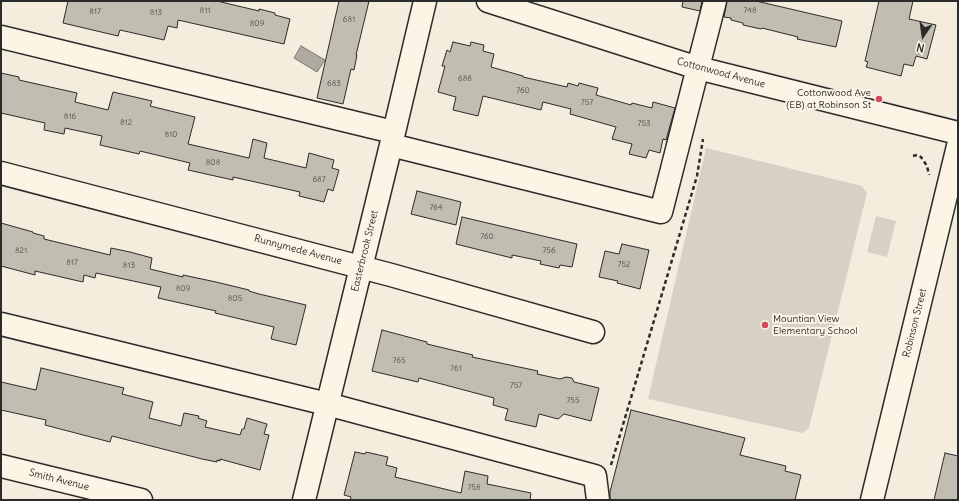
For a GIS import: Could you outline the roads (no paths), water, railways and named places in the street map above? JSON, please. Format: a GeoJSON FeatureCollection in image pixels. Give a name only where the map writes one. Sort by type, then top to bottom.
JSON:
{"type":"FeatureCollection","features":[{"type":"Feature","properties":{"kind":"street","name":"Easterbrook Street"},"geometry":{"type":"LineString","coordinates":[[304,500],[425,1]]}},
{"type":"Feature","properties":{"kind":"street","name":"Cottonwood Avenue"},"geometry":{"type":"LineString","coordinates":[[488,1],[698,68],[958,133]]}},
{"type":"Feature","properties":{"kind":"street"},"geometry":{"type":"LineString","coordinates":[[1,37],[392,139],[661,212],[715,1]]}},
{"type":"Feature","properties":{"kind":"street","name":"Robinson Street"},"geometry":{"type":"LineString","coordinates":[[872,500],[958,146]]}},
{"type":"Feature","properties":{"kind":"street","name":"Runnymede Avenue"},"geometry":{"type":"LineString","coordinates":[[1,173],[361,267],[593,332]]}},
{"type":"Feature","properties":{"kind":"street"},"geometry":{"type":"LineString","coordinates":[[1,324],[327,404],[595,476],[598,500]]}},
{"type":"Feature","properties":{"kind":"street","name":"Smith Avenue"},"geometry":{"type":"LineString","coordinates":[[1,466],[141,500]]}},
{"type":"Feature","properties":{"kind":"place","name":"Cottonwood Ave (EB) at Robinson St"},"geometry":{"type":"Point","coordinates":[879,99]}},
{"type":"Feature","properties":{"kind":"place","name":"Mountian View Elementary School"},"geometry":{"type":"Point","coordinates":[765,325]}}]}
